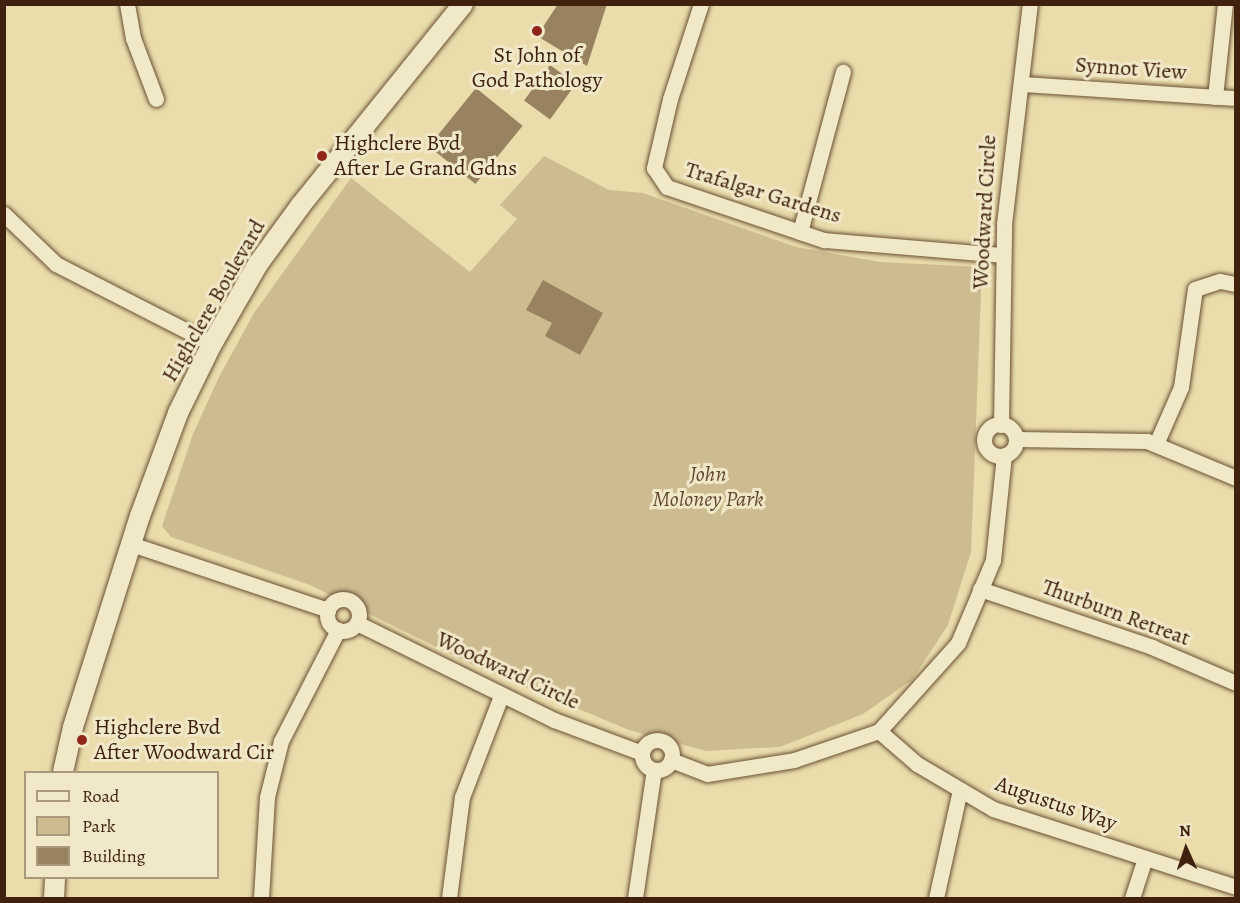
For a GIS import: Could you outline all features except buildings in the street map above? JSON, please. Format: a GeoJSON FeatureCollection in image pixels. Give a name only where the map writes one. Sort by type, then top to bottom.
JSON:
{"type":"FeatureCollection","features":[{"type":"Feature","properties":{"kind":"street"},"geometry":{"type":"LineString","coordinates":[[127,4],[133,38],[156,99]]}},
{"type":"Feature","properties":{"kind":"street","name":"Highclere Boulevard"},"geometry":{"type":"LineString","coordinates":[[63,771],[73,727],[131,544],[178,413],[212,344],[258,264],[301,204],[463,4]]}},
{"type":"Feature","properties":{"kind":"street","name":"Trafalgar Gardens"},"geometry":{"type":"LineString","coordinates":[[701,4],[670,99],[654,168],[667,187],[824,240],[1002,255]]}},
{"type":"Feature","properties":{"kind":"street","name":"Woodward Circle"},"geometry":{"type":"LineString","coordinates":[[1001,424],[1002,255],[1013,121],[1023,84],[1029,4]]}},
{"type":"Feature","properties":{"kind":"street"},"geometry":{"type":"LineString","coordinates":[[1215,97],[1225,4]]}},
{"type":"Feature","properties":{"kind":"street"},"geometry":{"type":"LineString","coordinates":[[800,232],[843,72]]}},
{"type":"Feature","properties":{"kind":"street","name":"Synnot View"},"geometry":{"type":"LineString","coordinates":[[1023,84],[1236,98]]}},
{"type":"Feature","properties":{"kind":"street"},"geometry":{"type":"LineString","coordinates":[[4,214],[56,264],[212,344]]}},
{"type":"Feature","properties":{"kind":"street"},"geometry":{"type":"LineString","coordinates":[[1156,444],[1181,387],[1196,289],[1220,281],[1236,284]]}},
{"type":"Feature","properties":{"kind":"street"},"geometry":{"type":"LineString","coordinates":[[1004,456],[988,452],[983,442],[986,431],[1001,424],[1016,439],[1156,444],[1236,478]]}},
{"type":"Feature","properties":{"kind":"street"},"geometry":{"type":"LineString","coordinates":[[671,760],[707,774],[794,760],[879,731],[958,643],[993,560],[1004,456],[1013,449],[1016,439]]}},
{"type":"Feature","properties":{"kind":"street"},"geometry":{"type":"LineString","coordinates":[[131,544],[328,610]]}},
{"type":"Feature","properties":{"kind":"street","name":"Thurburn Retreat"},"geometry":{"type":"LineString","coordinates":[[980,589],[1152,646],[1236,682]]}},
{"type":"Feature","properties":{"kind":"street"},"geometry":{"type":"LineString","coordinates":[[338,600],[351,601],[359,611],[357,623],[349,630],[338,630],[329,622],[328,610],[338,600]]}},
{"type":"Feature","properties":{"kind":"street","name":"Woodward Circle"},"geometry":{"type":"LineString","coordinates":[[357,623],[501,696],[642,753]]}},
{"type":"Feature","properties":{"kind":"street"},"geometry":{"type":"LineString","coordinates":[[261,898],[267,797],[281,741],[338,630]]}},
{"type":"Feature","properties":{"kind":"street"},"geometry":{"type":"LineString","coordinates":[[449,898],[462,797],[501,696]]}},
{"type":"Feature","properties":{"kind":"street","name":"Augustus Way"},"geometry":{"type":"LineString","coordinates":[[879,731],[917,764],[993,809],[1236,887]]}},
{"type":"Feature","properties":{"kind":"street"},"geometry":{"type":"LineString","coordinates":[[662,741],[671,749],[671,760],[665,768],[654,770],[645,764],[642,753],[650,742],[662,741]]}},
{"type":"Feature","properties":{"kind":"street"},"geometry":{"type":"LineString","coordinates":[[635,898],[654,770]]}},
{"type":"Feature","properties":{"kind":"street"},"geometry":{"type":"LineString","coordinates":[[936,898],[960,790]]}},
{"type":"Feature","properties":{"kind":"street"},"geometry":{"type":"LineString","coordinates":[[1132,898],[1145,858]]}},
{"type":"Feature","properties":{"kind":"street"},"geometry":{"type":"LineString","coordinates":[[54,898],[55,879]]}},
{"type":"Feature","properties":{"kind":"green space","name":"John Moloney Park"},"geometry":{"type":"Polygon","coordinates":[[[544,156],[609,190],[643,193],[796,247],[880,262],[982,267],[971,552],[948,625],[912,680],[863,714],[780,747],[706,751],[629,730],[473,665],[310,585],[171,537],[162,526],[193,434],[219,377],[254,313],[351,178],[470,272],[517,219],[500,205],[544,156]]]}},
{"type":"Feature","properties":{"kind":"place","name":"St John of God Pathology"},"geometry":{"type":"Point","coordinates":[537,31]}},
{"type":"Feature","properties":{"kind":"place","name":"Highclere Bvd After Le Grand Gdns"},"geometry":{"type":"Point","coordinates":[322,156]}},
{"type":"Feature","properties":{"kind":"place","name":"Highclere Bvd After Woodward Cir"},"geometry":{"type":"Point","coordinates":[82,740]}}]}
